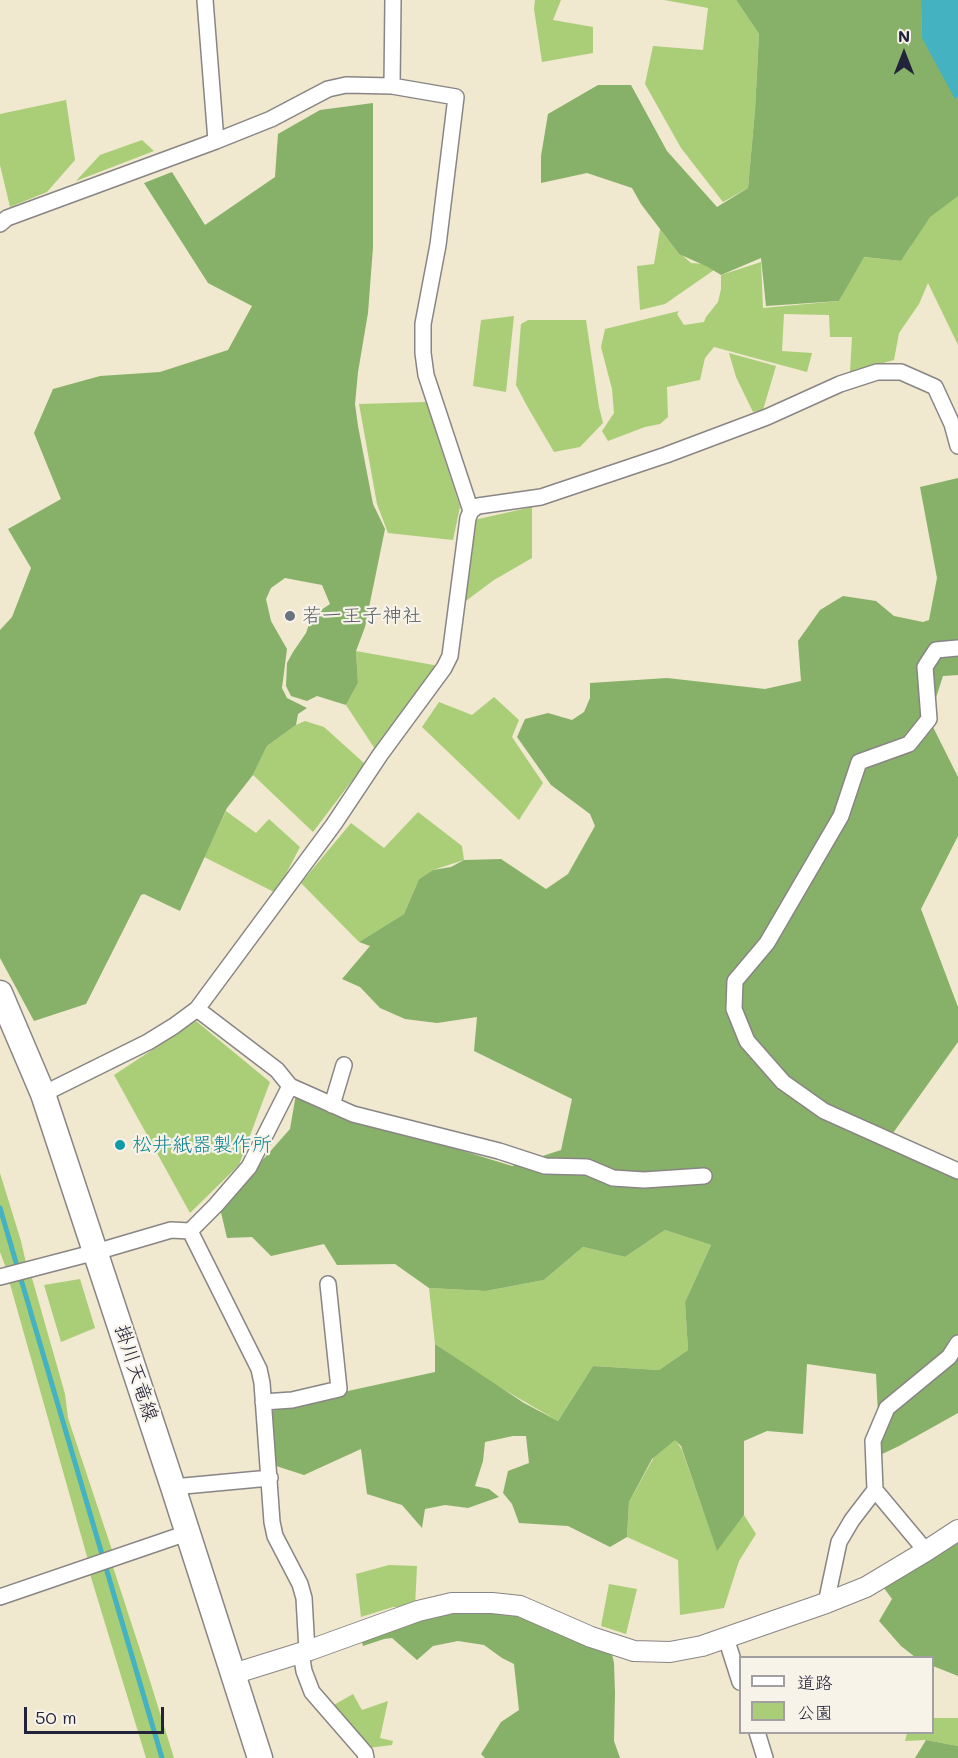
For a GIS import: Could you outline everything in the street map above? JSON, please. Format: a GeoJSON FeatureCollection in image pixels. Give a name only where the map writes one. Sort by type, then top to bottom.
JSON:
{"type":"FeatureCollection","features":[{"type":"Feature","properties":{"kind":"main road","name":"掛川天竜線"},"geometry":{"type":"LineString","coordinates":[[0,993],[43,1094],[260,1758]]}},
{"type":"Feature","properties":{"kind":"street"},"geometry":{"type":"LineString","coordinates":[[205,0],[216,141]]}},
{"type":"Feature","properties":{"kind":"street"},"geometry":{"type":"LineString","coordinates":[[392,86],[393,0]]}},
{"type":"Feature","properties":{"kind":"street"},"geometry":{"type":"LineString","coordinates":[[0,224],[7,218],[271,119],[328,89],[346,85],[392,86],[456,97],[438,245],[423,324],[423,353],[426,375],[471,511]]}},
{"type":"Feature","properties":{"kind":"street"},"geometry":{"type":"LineString","coordinates":[[43,1094],[148,1042],[196,1009],[334,824],[380,755],[444,668],[450,656],[468,518],[471,511],[478,506],[541,497],[655,459],[767,417],[840,384],[877,372],[901,372],[935,387],[952,424],[958,446]]}},
{"type":"Feature","properties":{"kind":"street"},"geometry":{"type":"LineString","coordinates":[[958,648],[936,650],[925,667],[929,719],[909,744],[859,762],[841,816],[766,943],[735,981],[734,1009],[747,1041],[783,1082],[824,1111],[958,1171]]}},
{"type":"Feature","properties":{"kind":"street"},"geometry":{"type":"LineString","coordinates":[[196,1009],[277,1070],[290,1086],[353,1114],[500,1151],[545,1166],[587,1167],[613,1178],[645,1180],[704,1176]]}},
{"type":"Feature","properties":{"kind":"street"},"geometry":{"type":"LineString","coordinates":[[332,1105],[344,1065]]}},
{"type":"Feature","properties":{"kind":"street"},"geometry":{"type":"LineString","coordinates":[[4,1276],[171,1230],[190,1231],[249,1167],[290,1086]]}},
{"type":"Feature","properties":{"kind":"street"},"geometry":{"type":"LineString","coordinates":[[190,1231],[259,1369],[262,1383],[272,1522],[275,1536],[300,1584],[304,1598],[304,1671],[312,1692],[365,1753],[366,1758]]}},
{"type":"Feature","properties":{"kind":"street"},"geometry":{"type":"LineString","coordinates":[[263,1402],[292,1400],[339,1389],[328,1284]]}},
{"type":"Feature","properties":{"kind":"street"},"geometry":{"type":"LineString","coordinates":[[926,1551],[875,1490],[873,1442],[887,1408],[949,1357],[958,1343]]}},
{"type":"Feature","properties":{"kind":"street"},"geometry":{"type":"LineString","coordinates":[[173,1487],[270,1478]]}},
{"type":"Feature","properties":{"kind":"street"},"geometry":{"type":"LineString","coordinates":[[826,1603],[839,1542],[852,1520],[875,1490]]}},
{"type":"Feature","properties":{"kind":"street"},"geometry":{"type":"LineString","coordinates":[[233,1674],[304,1652],[418,1611],[452,1603],[520,1606],[591,1637],[633,1651],[670,1652],[702,1646],[866,1587],[958,1530]]}},
{"type":"Feature","properties":{"kind":"street"},"geometry":{"type":"LineString","coordinates":[[0,1597],[187,1533]]}},
{"type":"Feature","properties":{"kind":"street"},"geometry":{"type":"LineString","coordinates":[[726,1638],[739,1677]]}},
{"type":"Feature","properties":{"kind":"street"},"geometry":{"type":"LineString","coordinates":[[758,1734],[765,1758]]}},
{"type":"Feature","properties":{"kind":"green space"},"geometry":{"type":"Polygon","coordinates":[[[535,0],[561,0],[553,20],[593,27],[593,53],[542,62],[534,9],[535,0]]]}},
{"type":"Feature","properties":{"kind":"green space"},"geometry":{"type":"Polygon","coordinates":[[[664,0],[736,0],[759,34],[748,188],[723,202],[681,148],[645,84],[653,46],[703,50],[708,8],[664,0]]]}},
{"type":"Feature","properties":{"kind":"green space"},"geometry":{"type":"Polygon","coordinates":[[[736,0],[921,0],[922,38],[958,95],[958,196],[930,217],[901,261],[864,257],[839,301],[766,306],[761,258],[721,275],[679,254],[641,204],[632,188],[587,173],[541,183],[541,156],[548,114],[598,85],[631,85],[667,151],[717,207],[748,188],[759,34],[736,0]]]}},
{"type":"Feature","properties":{"kind":"green space"},"geometry":{"type":"Polygon","coordinates":[[[813,0],[958,0],[958,345],[928,283],[919,304],[899,333],[894,360],[850,372],[852,337],[830,337],[829,315],[784,314],[782,351],[812,353],[807,372],[714,347],[705,358],[700,380],[667,387],[668,417],[660,424],[645,427],[608,441],[602,431],[614,413],[612,389],[601,347],[605,329],[679,311],[677,314],[684,325],[704,322],[718,302],[721,275],[761,262],[763,308],[839,301],[863,257],[901,261],[911,246],[844,107],[813,0]]]}},
{"type":"Feature","properties":{"kind":"green space"},"geometry":{"type":"Polygon","coordinates":[[[66,100],[75,160],[47,192],[10,207],[0,165],[0,114],[66,100]]]}},
{"type":"Feature","properties":{"kind":"green space"},"geometry":{"type":"Polygon","coordinates":[[[373,103],[373,247],[368,313],[355,404],[373,504],[385,529],[365,627],[356,651],[358,683],[346,705],[317,696],[307,701],[291,696],[286,686],[287,663],[306,633],[312,616],[330,604],[322,585],[285,578],[271,588],[266,599],[271,621],[287,649],[282,688],[287,698],[307,708],[298,714],[296,725],[267,746],[253,775],[227,808],[180,911],[144,894],[141,895],[86,1004],[34,1021],[0,958],[0,630],[12,617],[31,568],[8,529],[61,499],[34,433],[53,389],[100,376],[160,372],[228,350],[252,306],[208,283],[144,183],[172,172],[205,225],[275,177],[278,134],[320,110],[373,103]]]}},
{"type":"Feature","properties":{"kind":"green space"},"geometry":{"type":"Polygon","coordinates":[[[142,140],[154,151],[76,181],[100,155],[142,140]]]}},
{"type":"Feature","properties":{"kind":"green space"},"geometry":{"type":"Polygon","coordinates":[[[660,229],[679,254],[691,263],[705,264],[714,270],[665,304],[640,310],[637,266],[654,264],[660,229]]]}},
{"type":"Feature","properties":{"kind":"green space"},"geometry":{"type":"Polygon","coordinates":[[[514,316],[506,392],[473,386],[481,320],[514,316]]]}},
{"type":"Feature","properties":{"kind":"green space"},"geometry":{"type":"Polygon","coordinates":[[[528,320],[586,320],[603,423],[580,447],[554,452],[516,385],[521,324],[528,320]]]}},
{"type":"Feature","properties":{"kind":"green space"},"geometry":{"type":"Polygon","coordinates":[[[729,353],[776,366],[763,410],[753,412],[736,377],[729,353]]]}},
{"type":"Feature","properties":{"kind":"green space"},"geometry":{"type":"Polygon","coordinates":[[[426,402],[460,507],[453,540],[388,533],[377,504],[359,404],[426,402]]]}},
{"type":"Feature","properties":{"kind":"green space"},"geometry":{"type":"Polygon","coordinates":[[[958,478],[958,675],[943,676],[929,719],[958,777],[958,836],[921,909],[958,1007],[958,1042],[893,1133],[958,1170],[958,1413],[880,1455],[876,1374],[807,1364],[803,1434],[767,1431],[744,1441],[744,1515],[717,1551],[681,1446],[675,1440],[652,1459],[629,1502],[627,1537],[610,1547],[568,1526],[519,1523],[512,1504],[503,1493],[508,1471],[529,1463],[526,1436],[513,1436],[485,1442],[483,1461],[475,1486],[489,1489],[499,1497],[468,1508],[445,1505],[425,1509],[422,1528],[402,1505],[367,1494],[361,1449],[304,1475],[273,1465],[267,1412],[435,1372],[435,1344],[524,1403],[558,1421],[593,1366],[659,1370],[688,1350],[685,1302],[711,1245],[665,1230],[625,1257],[583,1247],[544,1280],[486,1291],[429,1288],[395,1264],[337,1265],[324,1244],[271,1256],[252,1237],[227,1238],[220,1208],[290,1129],[296,1094],[353,1117],[512,1166],[561,1150],[572,1099],[474,1051],[477,1017],[437,1023],[405,1019],[380,1008],[360,987],[342,979],[370,946],[359,942],[404,914],[419,879],[433,870],[451,867],[464,860],[501,859],[546,889],[568,874],[595,826],[590,814],[551,785],[517,737],[525,719],[548,713],[572,720],[584,712],[590,698],[590,683],[667,678],[765,689],[801,681],[798,641],[820,610],[843,596],[876,601],[894,616],[923,622],[929,620],[937,578],[920,487],[958,478]]]}},
{"type":"Feature","properties":{"kind":"green space"},"geometry":{"type":"Polygon","coordinates":[[[532,507],[532,558],[494,580],[459,606],[474,520],[532,507]]]}},
{"type":"Feature","properties":{"kind":"green space"},"geometry":{"type":"Polygon","coordinates":[[[356,651],[439,666],[313,832],[253,775],[267,746],[305,721],[324,727],[364,763],[375,749],[346,705],[358,683],[356,651]]]}},
{"type":"Feature","properties":{"kind":"green space"},"geometry":{"type":"Polygon","coordinates":[[[494,697],[519,720],[512,737],[543,783],[519,820],[422,727],[439,702],[472,715],[494,697]]]}},
{"type":"Feature","properties":{"kind":"green space"},"geometry":{"type":"Polygon","coordinates":[[[226,811],[256,833],[269,819],[300,847],[276,893],[204,857],[226,811]]]}},
{"type":"Feature","properties":{"kind":"green space"},"geometry":{"type":"Polygon","coordinates":[[[418,812],[462,846],[464,860],[433,870],[419,879],[404,914],[359,942],[301,883],[351,823],[384,848],[418,812]]]}},
{"type":"Feature","properties":{"kind":"green space"},"geometry":{"type":"Polygon","coordinates":[[[196,1021],[270,1082],[239,1165],[190,1213],[114,1075],[196,1021]]]}},
{"type":"Feature","properties":{"kind":"green space"},"geometry":{"type":"Polygon","coordinates":[[[0,1173],[26,1263],[6,1268],[0,1252],[0,1173]]]}},
{"type":"Feature","properties":{"kind":"green space"},"geometry":{"type":"Polygon","coordinates":[[[665,1230],[711,1245],[685,1302],[688,1350],[659,1370],[593,1366],[558,1421],[489,1381],[435,1344],[429,1288],[486,1291],[544,1280],[583,1247],[625,1257],[665,1230]]]}},
{"type":"Feature","properties":{"kind":"green space"},"geometry":{"type":"Polygon","coordinates":[[[30,1271],[65,1394],[68,1418],[113,1553],[88,1560],[8,1277],[30,1271]]]}},
{"type":"Feature","properties":{"kind":"green space"},"geometry":{"type":"Polygon","coordinates":[[[80,1279],[95,1328],[61,1342],[44,1285],[80,1279]]]}},
{"type":"Feature","properties":{"kind":"green space"},"geometry":{"type":"Polygon","coordinates":[[[675,1439],[682,1450],[717,1550],[744,1515],[756,1534],[739,1561],[724,1608],[680,1615],[678,1560],[627,1537],[629,1502],[654,1457],[675,1439]]]}},
{"type":"Feature","properties":{"kind":"green space"},"geometry":{"type":"Polygon","coordinates":[[[958,1542],[958,1676],[934,1666],[934,1656],[914,1656],[901,1646],[879,1621],[892,1599],[881,1584],[958,1542]]]}},
{"type":"Feature","properties":{"kind":"green space"},"geometry":{"type":"Polygon","coordinates":[[[389,1565],[417,1566],[415,1607],[393,1607],[361,1617],[356,1574],[389,1565]]]}},
{"type":"Feature","properties":{"kind":"green space"},"geometry":{"type":"Polygon","coordinates":[[[113,1567],[174,1758],[146,1758],[90,1574],[113,1567]]]}},
{"type":"Feature","properties":{"kind":"green space"},"geometry":{"type":"Polygon","coordinates":[[[609,1584],[637,1589],[626,1634],[601,1626],[609,1584]]]}},
{"type":"Feature","properties":{"kind":"green space"},"geometry":{"type":"Polygon","coordinates":[[[441,1608],[504,1609],[612,1654],[615,1693],[614,1741],[620,1758],[485,1758],[481,1754],[501,1722],[519,1710],[514,1664],[484,1645],[458,1641],[433,1646],[417,1660],[392,1638],[363,1646],[362,1642],[441,1608]]]}},
{"type":"Feature","properties":{"kind":"green space"},"geometry":{"type":"Polygon","coordinates":[[[353,1694],[362,1710],[388,1701],[380,1738],[393,1741],[392,1745],[368,1748],[332,1706],[353,1694]]]}},
{"type":"Feature","properties":{"kind":"green space"},"geometry":{"type":"Polygon","coordinates":[[[934,1718],[958,1718],[958,1746],[926,1740],[905,1741],[907,1734],[934,1734],[934,1718]]]}},
{"type":"Feature","properties":{"kind":"green space"},"geometry":{"type":"Polygon","coordinates":[[[926,1740],[958,1746],[958,1758],[915,1758],[926,1740]]]}},
{"type":"Feature","properties":{"kind":"water"},"geometry":{"type":"Polygon","coordinates":[[[921,0],[958,0],[958,96],[955,99],[922,38],[921,0]]]}},
{"type":"Feature","properties":{"kind":"waterway"},"geometry":{"type":"LineString","coordinates":[[0,1208],[162,1758]]}},
{"type":"Feature","properties":{"kind":"place","name":"若一王子神社"},"geometry":{"type":"Point","coordinates":[290,616]}},
{"type":"Feature","properties":{"kind":"place","name":"松井紙器製作所"},"geometry":{"type":"Point","coordinates":[120,1145]}}]}
